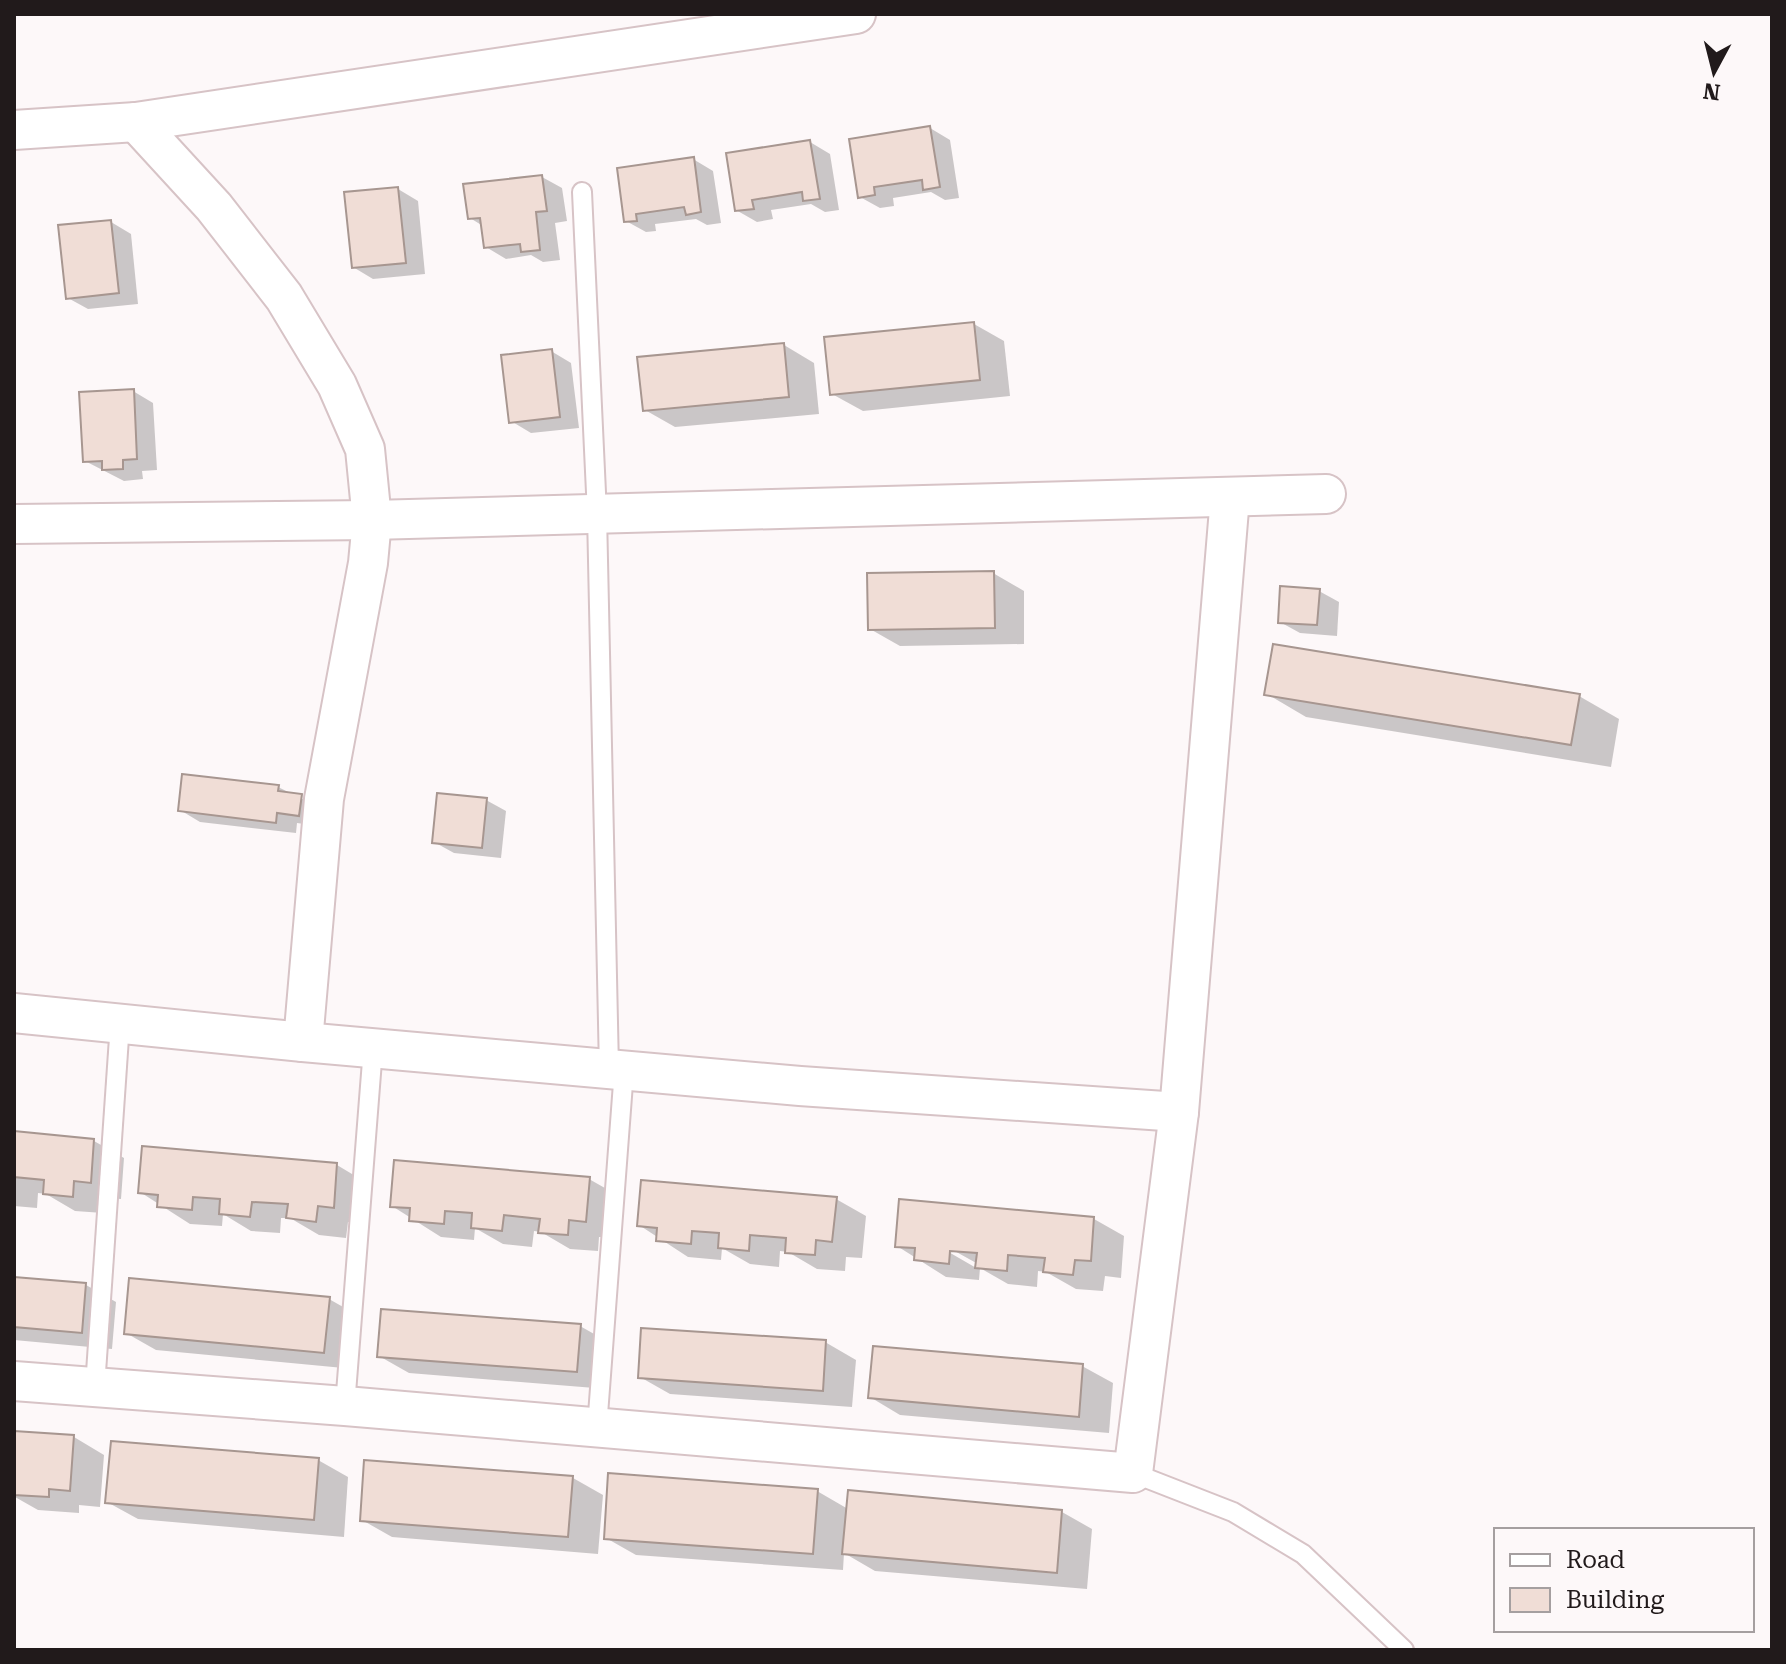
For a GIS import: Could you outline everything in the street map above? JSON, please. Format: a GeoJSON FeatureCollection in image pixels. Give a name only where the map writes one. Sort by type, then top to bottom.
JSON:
{"type":"FeatureCollection","features":[{"type":"Feature","properties":{"kind":"street"},"geometry":{"type":"LineString","coordinates":[[14,130],[136,122],[856,14]]}},
{"type":"Feature","properties":{"kind":"street"},"geometry":{"type":"LineString","coordinates":[[136,122],[214,207],[284,297],[337,385],[365,449],[372,520],[368,563],[324,799],[303,1042]]}},
{"type":"Feature","properties":{"kind":"street"},"geometry":{"type":"LineString","coordinates":[[14,524],[372,520],[1326,494]]}},
{"type":"Feature","properties":{"kind":"street"},"geometry":{"type":"LineString","coordinates":[[14,1381],[1133,1473],[1179,1112],[1230,497]]}},
{"type":"Feature","properties":{"kind":"street"},"geometry":{"type":"LineString","coordinates":[[14,1013],[800,1086],[1179,1112]]}},
{"type":"Feature","properties":{"kind":"lane"},"geometry":{"type":"LineString","coordinates":[[582,192],[617,1069],[597,1428]]}},
{"type":"Feature","properties":{"kind":"lane"},"geometry":{"type":"LineString","coordinates":[[95,1387],[120,1023]]}},
{"type":"Feature","properties":{"kind":"lane"},"geometry":{"type":"LineString","coordinates":[[345,1406],[373,1048]]}},
{"type":"Feature","properties":{"kind":"lane"},"geometry":{"type":"LineString","coordinates":[[1133,1473],[1233,1512],[1303,1554],[1404,1650]]}},
{"type":"Feature","properties":{"kind":"building"},"geometry":{"type":"Polygon","coordinates":[[[930,126],[940,187],[923,190],[922,180],[874,187],[875,195],[858,198],[849,139],[930,126]]]}},
{"type":"Feature","properties":{"kind":"building"},"geometry":{"type":"Polygon","coordinates":[[[810,140],[820,199],[803,201],[802,192],[752,200],[754,209],[735,211],[726,153],[810,140]]]}},
{"type":"Feature","properties":{"kind":"building"},"geometry":{"type":"Polygon","coordinates":[[[694,157],[701,212],[686,215],[684,207],[636,214],[637,221],[624,222],[617,168],[694,157]]]}},
{"type":"Feature","properties":{"kind":"building"},"geometry":{"type":"Polygon","coordinates":[[[542,175],[547,211],[536,212],[540,250],[521,252],[520,244],[484,248],[480,218],[468,219],[463,184],[542,175]]]}},
{"type":"Feature","properties":{"kind":"building"},"geometry":{"type":"Polygon","coordinates":[[[398,187],[406,263],[352,268],[344,192],[398,187]]]}},
{"type":"Feature","properties":{"kind":"building"},"geometry":{"type":"Polygon","coordinates":[[[111,220],[119,293],[66,299],[58,225],[111,220]]]}},
{"type":"Feature","properties":{"kind":"building"},"geometry":{"type":"Polygon","coordinates":[[[974,322],[980,380],[830,395],[824,337],[974,322]]]}},
{"type":"Feature","properties":{"kind":"building"},"geometry":{"type":"Polygon","coordinates":[[[784,343],[789,397],[643,411],[637,357],[784,343]]]}},
{"type":"Feature","properties":{"kind":"building"},"geometry":{"type":"Polygon","coordinates":[[[552,349],[560,417],[509,423],[501,355],[552,349]]]}},
{"type":"Feature","properties":{"kind":"building"},"geometry":{"type":"Polygon","coordinates":[[[134,389],[137,459],[123,460],[123,469],[102,470],[102,461],[83,462],[79,392],[134,389]]]}},
{"type":"Feature","properties":{"kind":"building"},"geometry":{"type":"Polygon","coordinates":[[[994,571],[995,628],[868,630],[867,573],[994,571]]]}},
{"type":"Feature","properties":{"kind":"building"},"geometry":{"type":"Polygon","coordinates":[[[1280,586],[1320,589],[1317,625],[1278,623],[1280,586]]]}},
{"type":"Feature","properties":{"kind":"building"},"geometry":{"type":"Polygon","coordinates":[[[1273,644],[1580,694],[1571,745],[1264,695],[1273,644]]]}},
{"type":"Feature","properties":{"kind":"building"},"geometry":{"type":"Polygon","coordinates":[[[182,774],[279,785],[278,791],[302,794],[299,816],[277,813],[276,823],[178,811],[182,774]]]}},
{"type":"Feature","properties":{"kind":"building"},"geometry":{"type":"Polygon","coordinates":[[[437,793],[487,798],[482,848],[432,843],[437,793]]]}},
{"type":"Feature","properties":{"kind":"building"},"geometry":{"type":"Polygon","coordinates":[[[14,1131],[94,1139],[91,1183],[74,1181],[73,1197],[43,1194],[44,1180],[14,1177],[14,1131]]]}},
{"type":"Feature","properties":{"kind":"building"},"geometry":{"type":"Polygon","coordinates":[[[142,1146],[337,1163],[334,1208],[318,1206],[316,1222],[286,1218],[288,1204],[252,1202],[250,1217],[219,1214],[220,1199],[193,1197],[192,1210],[157,1207],[158,1195],[138,1193],[142,1146]]]}},
{"type":"Feature","properties":{"kind":"building"},"geometry":{"type":"Polygon","coordinates":[[[394,1160],[590,1177],[586,1222],[569,1220],[568,1235],[538,1233],[540,1219],[504,1215],[502,1231],[471,1228],[472,1213],[445,1211],[444,1224],[409,1221],[410,1208],[390,1207],[394,1160]]]}},
{"type":"Feature","properties":{"kind":"building"},"geometry":{"type":"Polygon","coordinates":[[[641,1180],[837,1197],[832,1242],[816,1240],[815,1255],[785,1253],[786,1238],[750,1235],[749,1251],[718,1248],[719,1233],[692,1231],[691,1244],[656,1241],[657,1228],[637,1226],[641,1180]]]}},
{"type":"Feature","properties":{"kind":"building"},"geometry":{"type":"Polygon","coordinates":[[[899,1199],[1094,1217],[1091,1261],[1075,1260],[1073,1275],[1043,1272],[1045,1258],[1008,1255],[1007,1271],[975,1268],[977,1253],[950,1251],[949,1264],[914,1260],[915,1248],[895,1247],[899,1199]]]}},
{"type":"Feature","properties":{"kind":"building"},"geometry":{"type":"Polygon","coordinates":[[[14,1277],[86,1283],[82,1333],[14,1327],[14,1277]]]}},
{"type":"Feature","properties":{"kind":"building"},"geometry":{"type":"Polygon","coordinates":[[[129,1278],[330,1297],[324,1353],[124,1334],[129,1278]]]}},
{"type":"Feature","properties":{"kind":"building"},"geometry":{"type":"Polygon","coordinates":[[[381,1309],[581,1324],[577,1372],[377,1357],[381,1309]]]}},
{"type":"Feature","properties":{"kind":"building"},"geometry":{"type":"Polygon","coordinates":[[[641,1328],[826,1340],[823,1391],[638,1378],[641,1328]]]}},
{"type":"Feature","properties":{"kind":"building"},"geometry":{"type":"Polygon","coordinates":[[[873,1346],[1083,1364],[1079,1417],[868,1398],[873,1346]]]}},
{"type":"Feature","properties":{"kind":"building"},"geometry":{"type":"Polygon","coordinates":[[[14,1431],[74,1435],[70,1491],[49,1489],[49,1497],[14,1495],[14,1431]]]}},
{"type":"Feature","properties":{"kind":"building"},"geometry":{"type":"Polygon","coordinates":[[[111,1441],[319,1458],[314,1520],[105,1503],[111,1441]]]}},
{"type":"Feature","properties":{"kind":"building"},"geometry":{"type":"Polygon","coordinates":[[[364,1460],[573,1476],[568,1537],[360,1521],[364,1460]]]}},
{"type":"Feature","properties":{"kind":"building"},"geometry":{"type":"Polygon","coordinates":[[[608,1473],[818,1489],[813,1554],[604,1539],[608,1473]]]}},
{"type":"Feature","properties":{"kind":"building"},"geometry":{"type":"Polygon","coordinates":[[[848,1490],[1062,1510],[1057,1573],[842,1554],[848,1490]]]}}]}
